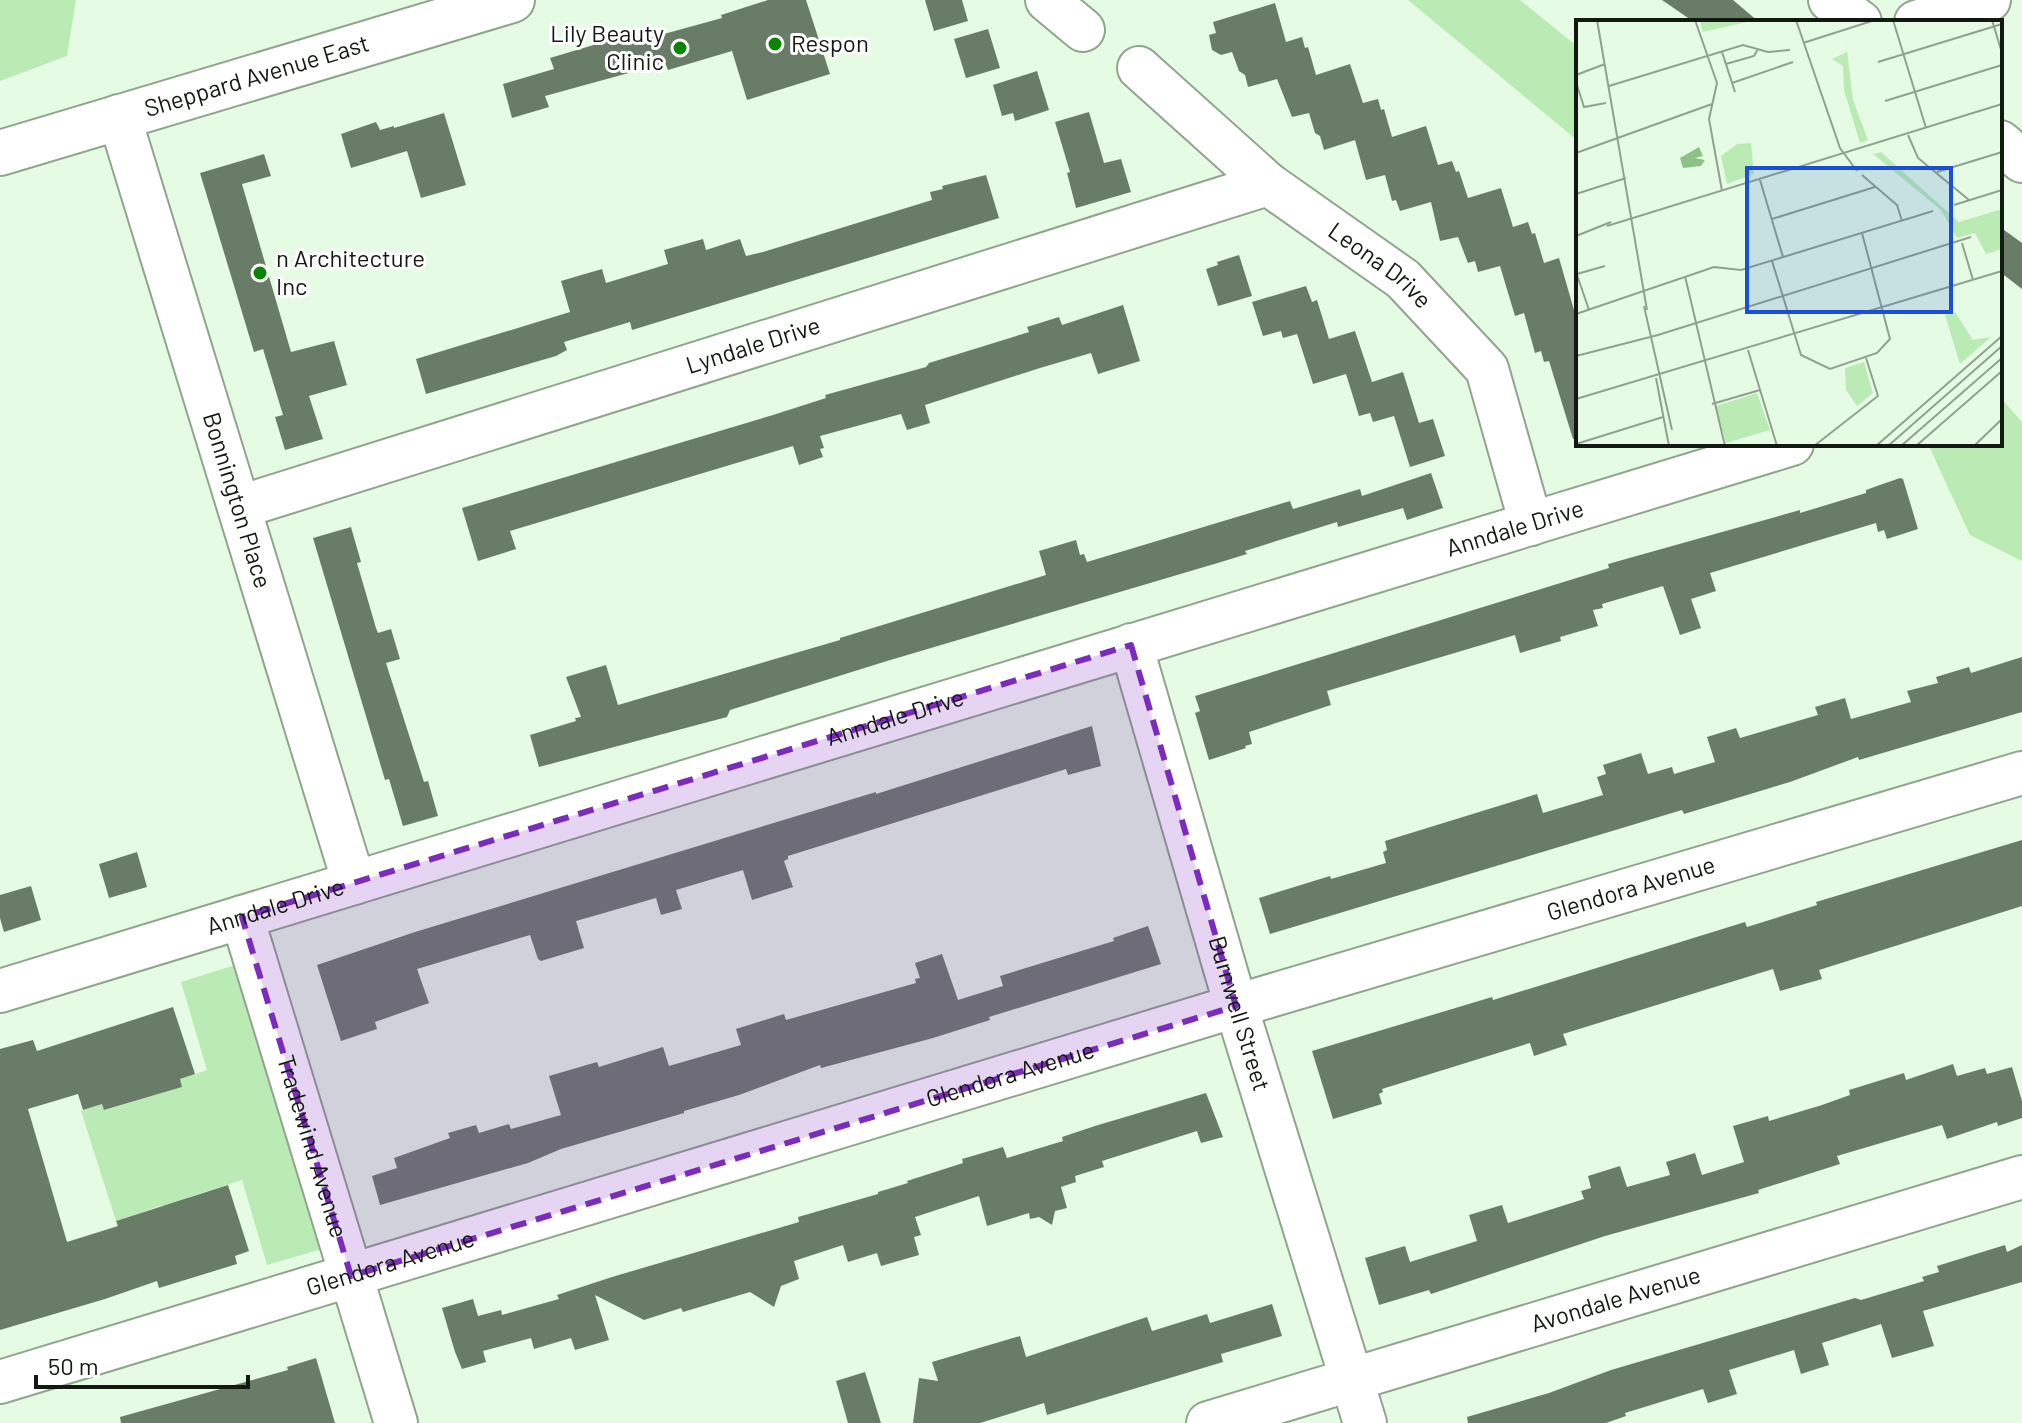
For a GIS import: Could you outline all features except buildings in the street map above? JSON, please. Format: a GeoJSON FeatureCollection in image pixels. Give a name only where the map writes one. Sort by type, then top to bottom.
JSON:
{"type":"FeatureCollection","features":[{"type":"Feature","properties":{"kind":"main road","name":"Sheppard Avenue East"},"geometry":{"type":"LineString","coordinates":[[0,153],[512,0]]}},
{"type":"Feature","properties":{"kind":"street"},"geometry":{"type":"LineString","coordinates":[[1047,0],[1083,30]]}},
{"type":"Feature","properties":{"kind":"street"},"geometry":{"type":"LineString","coordinates":[[1830,0],[1857,20]]}},
{"type":"Feature","properties":{"kind":"street"},"geometry":{"type":"LineString","coordinates":[[1923,20],[1989,0]]}},
{"type":"Feature","properties":{"kind":"street","name":"Leona Drive"},"geometry":{"type":"LineString","coordinates":[[1139,68],[1268,184],[1403,279],[1487,369],[1531,524]]}},
{"type":"Feature","properties":{"kind":"street","name":"Bonnington Place"},"geometry":{"type":"LineString","coordinates":[[119,116],[354,883]]}},
{"type":"Feature","properties":{"kind":"street"},"geometry":{"type":"LineString","coordinates":[[2002,144],[2022,161]]}},
{"type":"Feature","properties":{"kind":"street","name":"Lyndale Drive"},"geometry":{"type":"LineString","coordinates":[[240,507],[1268,184]]}},
{"type":"Feature","properties":{"kind":"street","name":"Anndale Drive"},"geometry":{"type":"LineString","coordinates":[[0,991],[1785,446]]}},
{"type":"Feature","properties":{"kind":"street","name":"Burnwell Street"},"geometry":{"type":"LineString","coordinates":[[1131,645],[1236,1006],[1365,1423]]}},
{"type":"Feature","properties":{"kind":"street","name":"Glendora Avenue"},"geometry":{"type":"LineString","coordinates":[[0,1382],[1236,1006],[2022,773]]}},
{"type":"Feature","properties":{"kind":"street","name":"Tradewind Avenue"},"geometry":{"type":"LineString","coordinates":[[242,917],[396,1423]]}},
{"type":"Feature","properties":{"kind":"street","name":"Avondale Avenue"},"geometry":{"type":"LineString","coordinates":[[1208,1423],[2022,1177]]}},
{"type":"Feature","properties":{"kind":"highlighted area"},"geometry":{"type":"Polygon","coordinates":[[[1131,645],[1236,1006],[351,1276],[242,917],[1131,645]]]}},
{"type":"Feature","properties":{"kind":"green space"},"geometry":{"type":"Polygon","coordinates":[[[0,0],[76,0],[67,56],[0,81],[0,0]]]}},
{"type":"Feature","properties":{"kind":"green space"},"geometry":{"type":"Polygon","coordinates":[[[1408,0],[1520,0],[1576,45],[1576,139],[1408,0]]]}},
{"type":"Feature","properties":{"kind":"green space"},"geometry":{"type":"Polygon","coordinates":[[[2002,399],[2022,422],[2022,561],[1970,535],[1929,446],[2002,446],[2002,399]]]}},
{"type":"Feature","properties":{"kind":"green space"},"geometry":{"type":"Polygon","coordinates":[[[235,965],[322,1249],[267,1265],[242,1180],[189,1197],[191,1204],[160,1206],[116,1221],[81,1111],[102,1104],[105,1110],[182,1087],[180,1079],[207,1070],[181,982],[235,965]]]}},
{"type":"Feature","properties":{"kind":"place","name":"Respon"},"geometry":{"type":"Point","coordinates":[775,44]}},
{"type":"Feature","properties":{"kind":"place","name":"Lily Beauty Clinic"},"geometry":{"type":"Point","coordinates":[680,48]}},
{"type":"Feature","properties":{"kind":"place","name":"n Architecture Inc"},"geometry":{"type":"Point","coordinates":[260,273]}}]}
